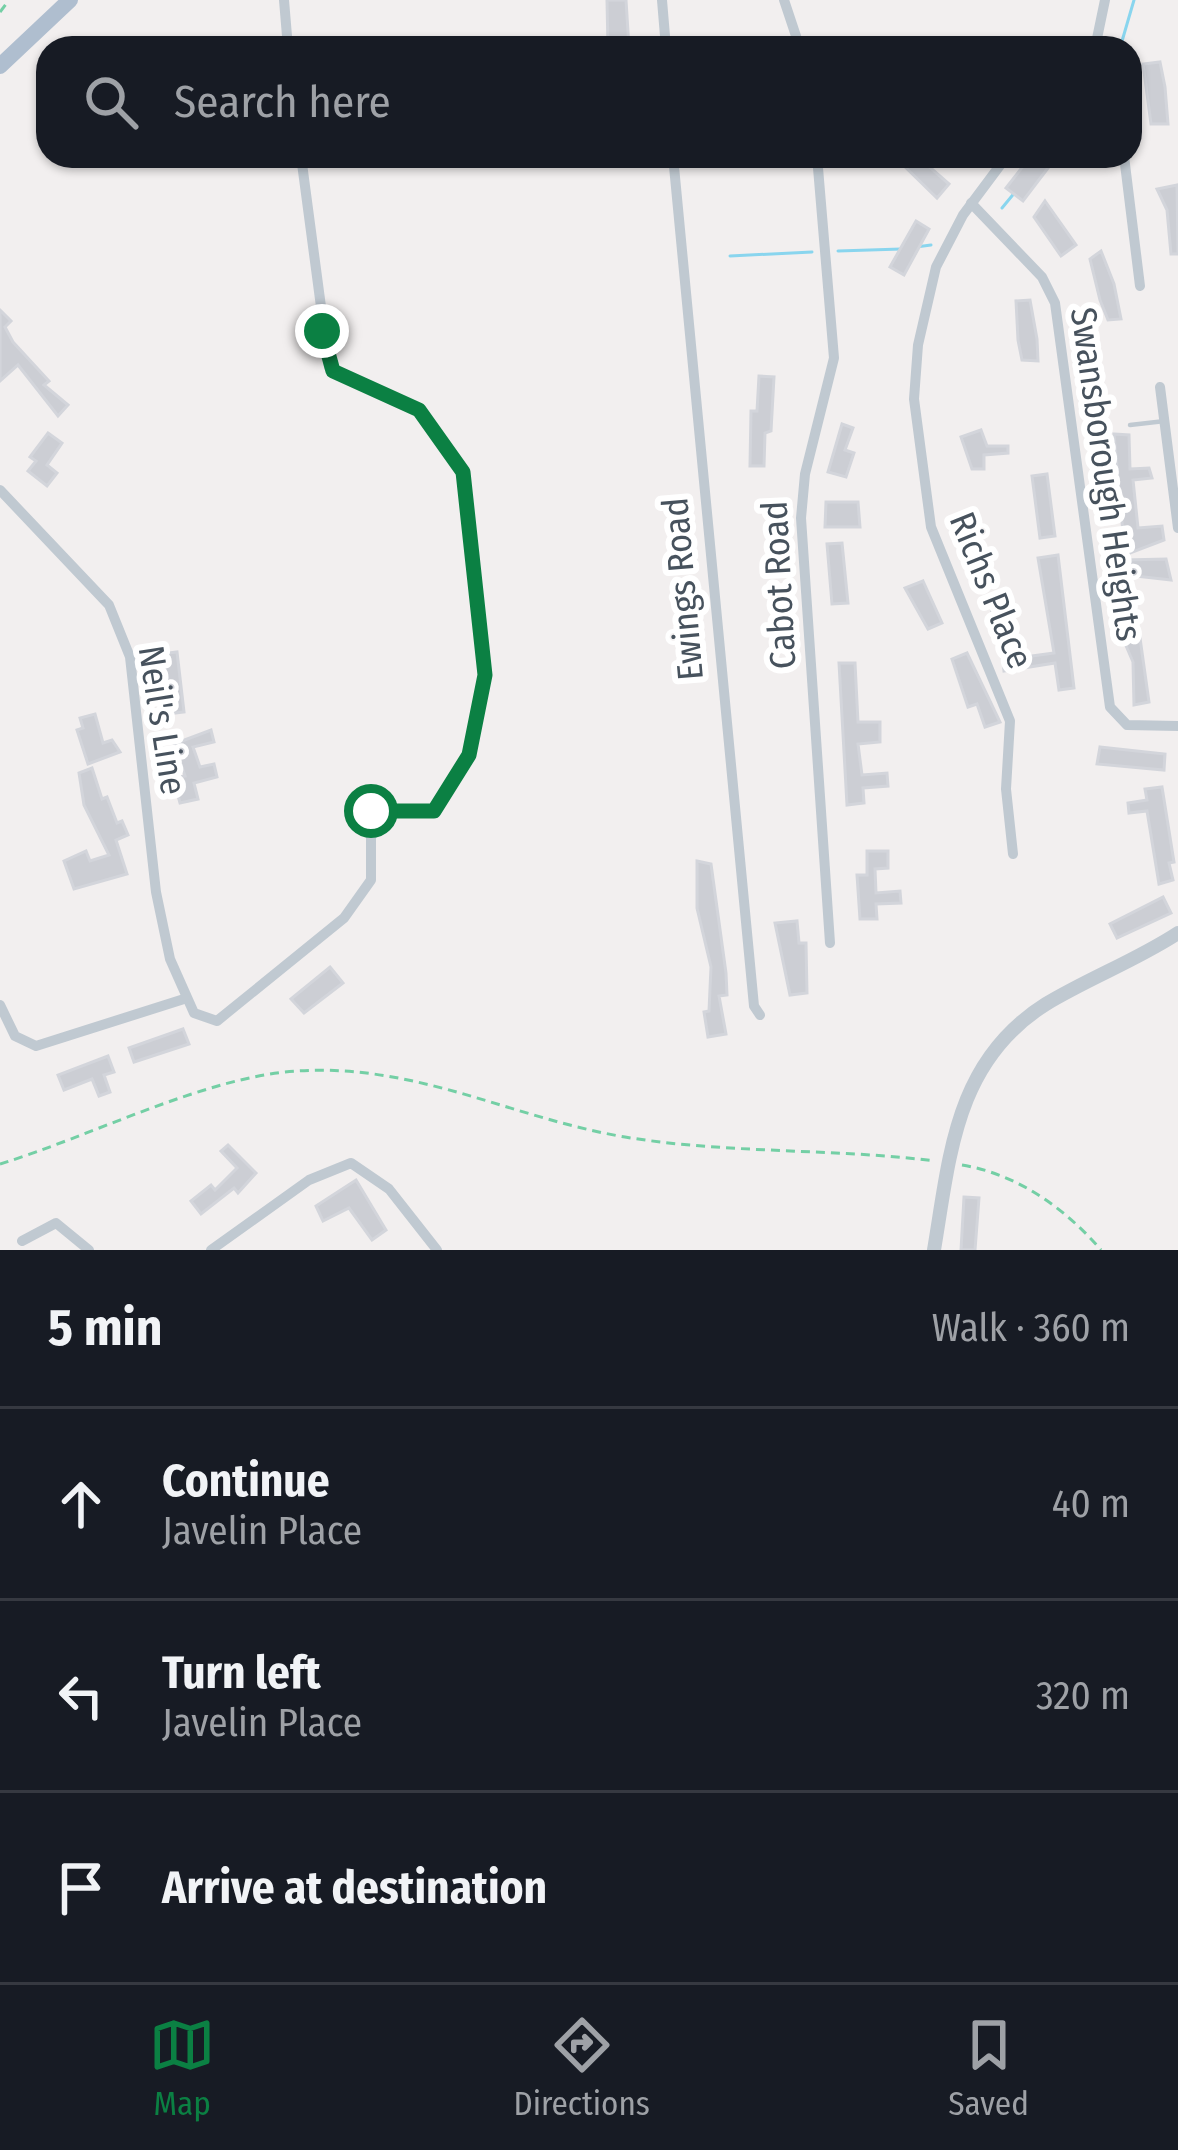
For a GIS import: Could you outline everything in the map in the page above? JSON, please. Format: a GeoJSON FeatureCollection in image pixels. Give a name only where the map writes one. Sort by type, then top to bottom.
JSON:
{"type":"FeatureCollection","features":[{"type":"Feature","properties":{"kind":"main road"},"geometry":{"type":"LineString","coordinates":[[0,66],[70,0]]}},
{"type":"Feature","properties":{"kind":"street"},"geometry":{"type":"LineString","coordinates":[[284,0],[287,36]]}},
{"type":"Feature","properties":{"kind":"street"},"geometry":{"type":"LineString","coordinates":[[662,0],[664,36]]}},
{"type":"Feature","properties":{"kind":"street"},"geometry":{"type":"LineString","coordinates":[[784,0],[796,36]]}},
{"type":"Feature","properties":{"kind":"street"},"geometry":{"type":"LineString","coordinates":[[1098,36],[1105,0]]}},
{"type":"Feature","properties":{"kind":"street"},"geometry":{"type":"LineString","coordinates":[[0,1005],[15,1036],[36,1046],[184,999],[194,1012],[217,1021],[344,918],[371,880],[371,811],[434,811],[469,755],[485,675],[461,466],[419,410],[329,367],[303,168]]}},
{"type":"Feature","properties":{"kind":"street","name":"Ewings Road"},"geometry":{"type":"LineString","coordinates":[[674,168],[716,645],[754,1006],[760,1016]]}},
{"type":"Feature","properties":{"kind":"street","name":"Cabot Road"},"geometry":{"type":"LineString","coordinates":[[818,168],[834,358],[805,474],[801,518],[830,943]]}},
{"type":"Feature","properties":{"kind":"street","name":"Richs Place"},"geometry":{"type":"LineString","coordinates":[[998,168],[941,253],[918,345],[915,417],[931,527],[1010,721],[1006,789],[1013,854]]}},
{"type":"Feature","properties":{"kind":"street"},"geometry":{"type":"LineString","coordinates":[[1125,168],[1140,286]]}},
{"type":"Feature","properties":{"kind":"street","name":"Swansborough Heights"},"geometry":{"type":"LineString","coordinates":[[971,203],[1042,277],[1055,303],[1110,706],[1127,725],[1178,726]]}},
{"type":"Feature","properties":{"kind":"street"},"geometry":{"type":"LineString","coordinates":[[1160,387],[1178,528]]}},
{"type":"Feature","properties":{"kind":"street","name":"Neil's Line"},"geometry":{"type":"LineString","coordinates":[[0,490],[109,605],[130,656],[156,892],[184,999]]}},
{"type":"Feature","properties":{"kind":"street"},"geometry":{"type":"LineString","coordinates":[[934,1250],[946,1163],[967,1093],[1012,1032],[1049,1002],[1178,932]]}},
{"type":"Feature","properties":{"kind":"street"},"geometry":{"type":"LineString","coordinates":[[211,1250],[309,1180],[351,1163],[389,1189],[437,1250]]}},
{"type":"Feature","properties":{"kind":"street"},"geometry":{"type":"LineString","coordinates":[[22,1241],[56,1223],[89,1250]]}},
{"type":"Feature","properties":{"kind":"lane"},"geometry":{"type":"LineString","coordinates":[[1130,424],[1165,421]]}},
{"type":"Feature","properties":{"kind":"path"},"geometry":{"type":"LineString","coordinates":[[0,12],[9,0]]}},
{"type":"Feature","properties":{"kind":"path"},"geometry":{"type":"LineString","coordinates":[[0,1164],[174,1103],[292,1071],[379,1073],[622,1136],[946,1163],[1003,1175],[1034,1191],[1100,1250]]}},
{"type":"Feature","properties":{"kind":"building"},"geometry":{"type":"Polygon","coordinates":[[[607,0],[626,0],[628,36],[608,36],[607,0]]]}},
{"type":"Feature","properties":{"kind":"building"},"geometry":{"type":"Polygon","coordinates":[[[1160,62],[1168,124],[1151,124],[1143,64],[1160,62]]]}},
{"type":"Feature","properties":{"kind":"building"},"geometry":{"type":"Polygon","coordinates":[[[906,168],[931,168],[949,184],[937,198],[906,168]]]}},
{"type":"Feature","properties":{"kind":"building"},"geometry":{"type":"Polygon","coordinates":[[[1022,168],[1048,168],[1023,201],[1006,188],[1022,168]]]}},
{"type":"Feature","properties":{"kind":"building"},"geometry":{"type":"Polygon","coordinates":[[[1177,185],[1178,254],[1171,254],[1167,210],[1157,189],[1177,185]]]}},
{"type":"Feature","properties":{"kind":"building"},"geometry":{"type":"Polygon","coordinates":[[[1045,201],[1076,245],[1061,256],[1034,217],[1045,201]]]}},
{"type":"Feature","properties":{"kind":"building"},"geometry":{"type":"Polygon","coordinates":[[[916,221],[929,229],[904,275],[890,267],[916,221]]]}},
{"type":"Feature","properties":{"kind":"building"},"geometry":{"type":"Polygon","coordinates":[[[1101,251],[1121,319],[1108,320],[1100,300],[1090,259],[1101,251]]]}},
{"type":"Feature","properties":{"kind":"building"},"geometry":{"type":"Polygon","coordinates":[[[1030,300],[1038,361],[1022,360],[1018,340],[1016,301],[1030,300]]]}},
{"type":"Feature","properties":{"kind":"building"},"geometry":{"type":"Polygon","coordinates":[[[0,310],[11,321],[5,327],[13,342],[49,381],[44,385],[68,405],[58,416],[18,365],[0,381],[0,310]]]}},
{"type":"Feature","properties":{"kind":"building"},"geometry":{"type":"Polygon","coordinates":[[[759,376],[774,377],[771,431],[765,433],[764,466],[750,466],[751,411],[757,411],[759,376]]]}},
{"type":"Feature","properties":{"kind":"building"},"geometry":{"type":"Polygon","coordinates":[[[842,424],[853,428],[845,450],[854,453],[846,477],[828,472],[842,424]]]}},
{"type":"Feature","properties":{"kind":"building"},"geometry":{"type":"Polygon","coordinates":[[[981,430],[987,446],[1008,446],[1008,453],[984,455],[984,469],[972,469],[961,437],[981,430]]]}},
{"type":"Feature","properties":{"kind":"building"},"geometry":{"type":"Polygon","coordinates":[[[48,433],[62,443],[47,465],[57,473],[47,486],[28,471],[36,461],[30,457],[48,433]]]}},
{"type":"Feature","properties":{"kind":"building"},"geometry":{"type":"Polygon","coordinates":[[[1114,434],[1129,435],[1130,469],[1149,468],[1152,478],[1133,480],[1138,528],[1162,526],[1164,540],[1125,555],[1114,434]]]}},
{"type":"Feature","properties":{"kind":"building"},"geometry":{"type":"Polygon","coordinates":[[[1047,474],[1055,536],[1040,538],[1032,476],[1047,474]]]}},
{"type":"Feature","properties":{"kind":"building"},"geometry":{"type":"Polygon","coordinates":[[[826,502],[858,502],[860,527],[825,527],[826,502]]]}},
{"type":"Feature","properties":{"kind":"building"},"geometry":{"type":"Polygon","coordinates":[[[842,543],[848,603],[832,604],[827,544],[842,543]]]}},
{"type":"Feature","properties":{"kind":"building"},"geometry":{"type":"Polygon","coordinates":[[[1058,555],[1074,688],[1059,690],[1055,663],[1004,671],[999,622],[993,623],[990,597],[1002,595],[1007,624],[1015,623],[1017,634],[1010,635],[1017,658],[1054,653],[1038,558],[1058,555]]]}},
{"type":"Feature","properties":{"kind":"building"},"geometry":{"type":"Polygon","coordinates":[[[1166,559],[1171,580],[1126,575],[1125,560],[1166,559]]]}},
{"type":"Feature","properties":{"kind":"building"},"geometry":{"type":"Polygon","coordinates":[[[923,581],[942,623],[928,629],[905,588],[923,581]]]}},
{"type":"Feature","properties":{"kind":"building"},"geometry":{"type":"Polygon","coordinates":[[[1140,638],[1149,702],[1134,705],[1133,662],[1124,641],[1140,638]]]}},
{"type":"Feature","properties":{"kind":"building"},"geometry":{"type":"Polygon","coordinates":[[[177,652],[184,712],[167,714],[160,654],[177,652]]]}},
{"type":"Feature","properties":{"kind":"building"},"geometry":{"type":"Polygon","coordinates":[[[967,653],[1000,722],[985,727],[977,704],[968,707],[952,659],[967,653]]]}},
{"type":"Feature","properties":{"kind":"building"},"geometry":{"type":"Polygon","coordinates":[[[839,663],[855,663],[858,722],[880,722],[880,742],[858,744],[862,775],[887,773],[888,786],[863,788],[864,803],[847,805],[839,663]]]}},
{"type":"Feature","properties":{"kind":"building"},"geometry":{"type":"Polygon","coordinates":[[[95,714],[103,743],[112,740],[120,752],[88,764],[77,730],[83,728],[80,718],[95,714]]]}},
{"type":"Feature","properties":{"kind":"building"},"geometry":{"type":"Polygon","coordinates":[[[211,730],[214,742],[193,747],[200,767],[214,764],[217,777],[194,783],[198,799],[180,803],[173,778],[185,776],[174,744],[211,730]]]}},
{"type":"Feature","properties":{"kind":"building"},"geometry":{"type":"Polygon","coordinates":[[[1100,747],[1165,754],[1164,770],[1097,764],[1100,747]]]}},
{"type":"Feature","properties":{"kind":"building"},"geometry":{"type":"Polygon","coordinates":[[[92,768],[102,799],[107,797],[117,823],[122,821],[128,835],[116,840],[127,874],[74,889],[64,861],[86,851],[90,861],[109,855],[84,805],[79,773],[92,768]]]}},
{"type":"Feature","properties":{"kind":"building"},"geometry":{"type":"Polygon","coordinates":[[[1162,787],[1174,862],[1169,863],[1173,880],[1159,884],[1147,811],[1129,813],[1128,803],[1147,800],[1145,789],[1162,787]]]}},
{"type":"Feature","properties":{"kind":"building"},"geometry":{"type":"Polygon","coordinates":[[[867,851],[888,851],[888,868],[875,869],[876,893],[900,891],[901,903],[876,904],[877,919],[860,919],[857,875],[867,875],[867,851]]]}},
{"type":"Feature","properties":{"kind":"building"},"geometry":{"type":"Polygon","coordinates":[[[697,861],[711,864],[726,973],[727,995],[719,996],[726,1034],[708,1037],[704,1012],[709,1011],[711,967],[697,908],[697,861]]]}},
{"type":"Feature","properties":{"kind":"building"},"geometry":{"type":"Polygon","coordinates":[[[1163,897],[1171,913],[1117,938],[1110,924],[1163,897]]]}},
{"type":"Feature","properties":{"kind":"building"},"geometry":{"type":"Polygon","coordinates":[[[797,921],[799,943],[806,943],[807,993],[790,995],[775,923],[797,921]]]}},
{"type":"Feature","properties":{"kind":"building"},"geometry":{"type":"Polygon","coordinates":[[[330,967],[343,983],[304,1013],[291,999],[330,967]]]}},
{"type":"Feature","properties":{"kind":"building"},"geometry":{"type":"Polygon","coordinates":[[[183,1029],[189,1044],[134,1062],[129,1048],[183,1029]]]}},
{"type":"Feature","properties":{"kind":"building"},"geometry":{"type":"Polygon","coordinates":[[[108,1056],[114,1072],[104,1075],[110,1092],[99,1096],[92,1079],[64,1090],[58,1075],[108,1056]]]}},
{"type":"Feature","properties":{"kind":"building"},"geometry":{"type":"Polygon","coordinates":[[[228,1145],[256,1173],[238,1193],[234,1188],[201,1214],[191,1201],[211,1185],[215,1190],[237,1168],[221,1151],[228,1145]]]}},
{"type":"Feature","properties":{"kind":"building"},"geometry":{"type":"Polygon","coordinates":[[[356,1180],[386,1230],[372,1240],[349,1208],[323,1221],[316,1206],[356,1180]]]}},
{"type":"Feature","properties":{"kind":"building"},"geometry":{"type":"Polygon","coordinates":[[[964,1197],[979,1198],[975,1250],[961,1250],[964,1197]]]}},
{"type":"Feature","properties":{"kind":"waterway"},"geometry":{"type":"LineString","coordinates":[[1124,36],[1134,0]]}},
{"type":"Feature","properties":{"kind":"waterway"},"geometry":{"type":"LineString","coordinates":[[1002,208],[1016,191]]}},
{"type":"Feature","properties":{"kind":"waterway"},"geometry":{"type":"LineString","coordinates":[[916,247],[931,245]]}},
{"type":"Feature","properties":{"kind":"waterway"},"geometry":{"type":"LineString","coordinates":[[838,251],[901,249]]}},
{"type":"Feature","properties":{"kind":"waterway"},"geometry":{"type":"LineString","coordinates":[[730,256],[812,252]]}},
{"type":"Feature","properties":{"kind":"route"},"geometry":{"type":"LineString","coordinates":[[322,331],[333,371],[412,405],[459,460],[485,675],[469,755],[458,781],[434,811],[371,811]]}}]}
